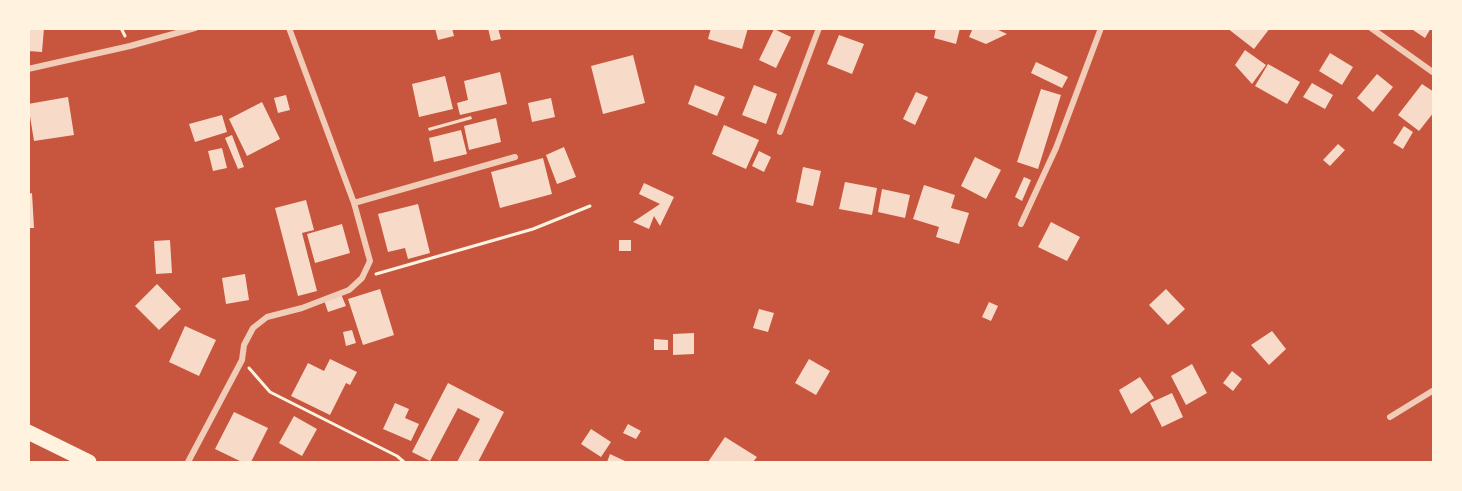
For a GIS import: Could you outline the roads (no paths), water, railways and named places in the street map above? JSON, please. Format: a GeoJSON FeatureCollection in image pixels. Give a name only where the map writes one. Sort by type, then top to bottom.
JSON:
{"type":"FeatureCollection","features":[{"type":"Feature","properties":{"kind":"highway"},"geometry":{"type":"LineString","coordinates":[[28,432],[89,462]]}},
{"type":"Feature","properties":{"kind":"street"},"geometry":{"type":"LineString","coordinates":[[28,69],[130,46],[195,28]]}},
{"type":"Feature","properties":{"kind":"street"},"geometry":{"type":"LineString","coordinates":[[188,462],[242,360],[244,345],[253,328],[267,317],[302,308],[349,290],[362,278],[370,261],[354,202],[289,28]]}},
{"type":"Feature","properties":{"kind":"street"},"geometry":{"type":"LineString","coordinates":[[780,132],[819,28]]}},
{"type":"Feature","properties":{"kind":"street"},"geometry":{"type":"LineString","coordinates":[[1021,224],[1056,148],[1101,28]]}},
{"type":"Feature","properties":{"kind":"street"},"geometry":{"type":"LineString","coordinates":[[1371,28],[1434,74]]}},
{"type":"Feature","properties":{"kind":"street"},"geometry":{"type":"LineString","coordinates":[[354,202],[515,157]]}},
{"type":"Feature","properties":{"kind":"street"},"geometry":{"type":"LineString","coordinates":[[1390,417],[1434,390]]}}]}
